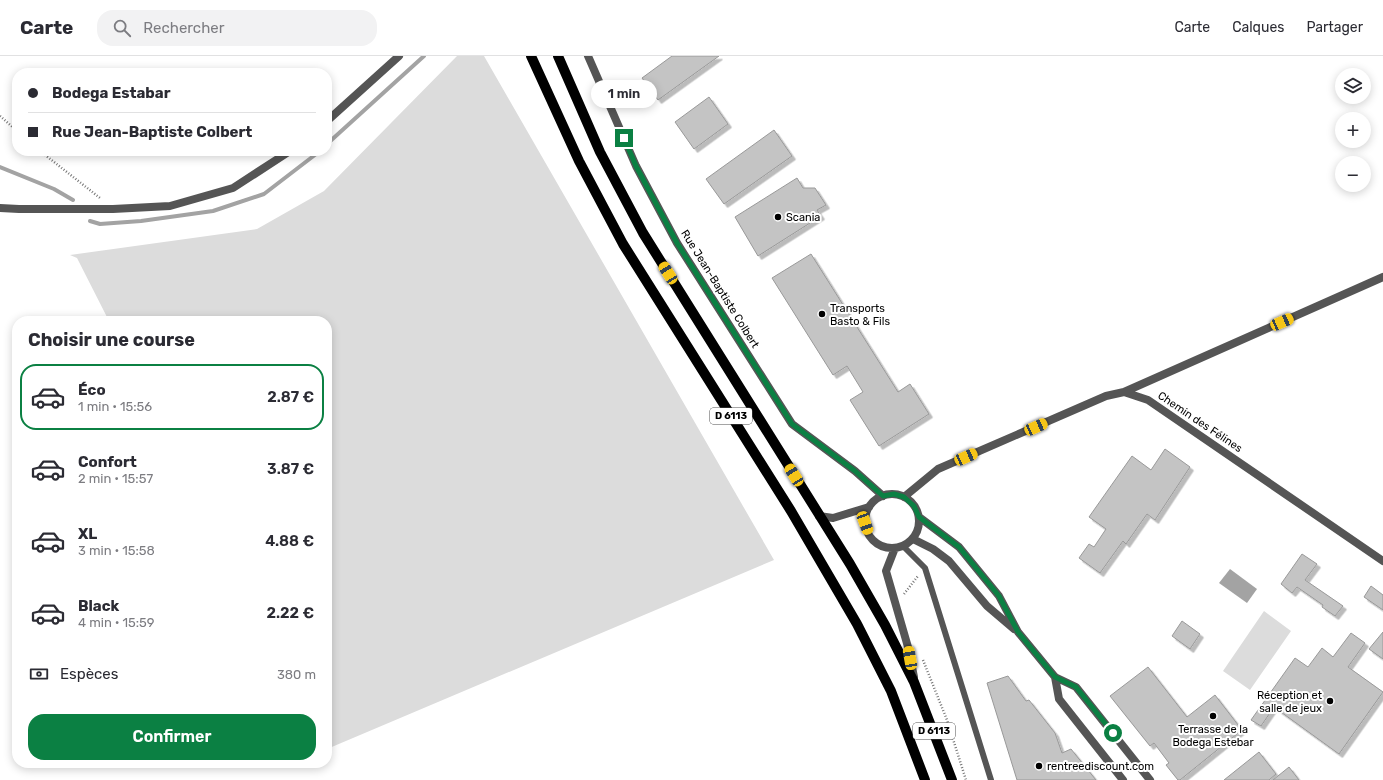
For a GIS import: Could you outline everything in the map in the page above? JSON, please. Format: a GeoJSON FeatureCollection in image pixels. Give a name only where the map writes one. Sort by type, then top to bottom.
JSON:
{"type":"FeatureCollection","features":[{"type":"Feature","properties":{"kind":"main road","name":"D 6113"},"geometry":{"type":"LineString","coordinates":[[531,56],[579,161],[623,244],[791,511],[857,624],[891,690],[925,780]]}},
{"type":"Feature","properties":{"kind":"main road","name":"D 6113"},"geometry":{"type":"LineString","coordinates":[[558,56],[600,152],[643,233],[850,564],[885,625],[914,682],[952,780]]}},
{"type":"Feature","properties":{"kind":"street"},"geometry":{"type":"LineString","coordinates":[[332,117],[399,56]]}},
{"type":"Feature","properties":{"kind":"street","name":"Rue Jean-Baptiste Colbert"},"geometry":{"type":"LineString","coordinates":[[588,56],[636,166],[677,243],[792,424],[855,471],[883,496]]}},
{"type":"Feature","properties":{"kind":"street"},"geometry":{"type":"LineString","coordinates":[[0,208],[19,210],[115,209],[170,206],[233,188],[282,156]]}},
{"type":"Feature","properties":{"kind":"street"},"geometry":{"type":"LineString","coordinates":[[904,497],[938,469],[1106,396],[1124,392],[1383,277]]}},
{"type":"Feature","properties":{"kind":"street","name":"Chemin des Félines"},"geometry":{"type":"LineString","coordinates":[[1124,392],[1148,400],[1383,561]]}},
{"type":"Feature","properties":{"kind":"street"},"geometry":{"type":"LineString","coordinates":[[919,517],[918,529],[913,539],[899,547],[886,547],[870,538],[865,523],[869,507],[875,500],[883,496],[894,494],[904,497],[914,506],[919,517],[959,547],[999,596],[1018,632]]}},
{"type":"Feature","properties":{"kind":"street"},"geometry":{"type":"LineString","coordinates":[[819,516],[833,518],[869,507]]}},
{"type":"Feature","properties":{"kind":"street"},"geometry":{"type":"LineString","coordinates":[[913,539],[933,549],[949,561],[987,606],[1018,632],[1055,677],[1076,687],[1150,780]]}},
{"type":"Feature","properties":{"kind":"street"},"geometry":{"type":"LineString","coordinates":[[899,547],[886,571],[908,647],[914,682]]}},
{"type":"Feature","properties":{"kind":"street"},"geometry":{"type":"LineString","coordinates":[[1055,677],[1059,699],[1123,780]]}},
{"type":"Feature","properties":{"kind":"lane"},"geometry":{"type":"LineString","coordinates":[[899,547],[925,568],[991,780]]}},
{"type":"Feature","properties":{"kind":"path"},"geometry":{"type":"LineString","coordinates":[[0,116],[12,127]]}},
{"type":"Feature","properties":{"kind":"path"},"geometry":{"type":"LineString","coordinates":[[46,156],[88,190],[115,209]]}},
{"type":"Feature","properties":{"kind":"path"},"geometry":{"type":"LineString","coordinates":[[904,594],[925,568]]}},
{"type":"Feature","properties":{"kind":"path"},"geometry":{"type":"LineString","coordinates":[[920,654],[947,720],[966,780]]}},
{"type":"Feature","properties":{"kind":"shaded area"},"geometry":{"type":"Polygon","coordinates":[[[457,56],[484,56],[774,560],[332,747],[332,316],[106,316],[77,258],[70,255],[257,229],[324,191],[457,56]]]}},
{"type":"Feature","properties":{"kind":"shaded area"},"geometry":{"type":"Polygon","coordinates":[[[1230,569],[1257,589],[1247,603],[1219,583],[1230,569]]]}},
{"type":"Feature","properties":{"kind":"shaded area"},"geometry":{"type":"Polygon","coordinates":[[[1264,611],[1291,631],[1250,690],[1223,671],[1264,611]]]}},
{"type":"Feature","properties":{"kind":"building"},"geometry":{"type":"Polygon","coordinates":[[[672,56],[719,56],[658,100],[642,78],[672,56]]]}},
{"type":"Feature","properties":{"kind":"building"},"geometry":{"type":"Polygon","coordinates":[[[709,97],[728,124],[694,149],[675,122],[709,97]]]}},
{"type":"Feature","properties":{"kind":"building"},"geometry":{"type":"Polygon","coordinates":[[[774,130],[792,156],[724,204],[706,179],[774,130]]]}},
{"type":"Feature","properties":{"kind":"building","name":"Scania"},"geometry":{"type":"Polygon","coordinates":[[[797,178],[803,188],[815,188],[826,205],[817,210],[821,216],[758,256],[735,217],[797,178]]]}},
{"type":"Feature","properties":{"kind":"building"},"geometry":{"type":"Polygon","coordinates":[[[811,254],[898,392],[910,384],[929,414],[879,446],[850,400],[863,392],[847,366],[833,375],[772,278],[811,254]]]}},
{"type":"Feature","properties":{"kind":"building"},"geometry":{"type":"Polygon","coordinates":[[[1165,449],[1190,467],[1155,520],[1147,514],[1126,544],[1123,541],[1100,573],[1079,558],[1089,544],[1094,547],[1106,529],[1089,517],[1132,456],[1151,470],[1165,449]]]}},
{"type":"Feature","properties":{"kind":"building"},"geometry":{"type":"Polygon","coordinates":[[[1302,554],[1317,564],[1305,580],[1343,606],[1335,616],[1322,607],[1323,605],[1297,587],[1292,593],[1281,584],[1302,554]]]}},
{"type":"Feature","properties":{"kind":"building"},"geometry":{"type":"Polygon","coordinates":[[[1371,586],[1383,595],[1383,610],[1364,597],[1371,586]]]}},
{"type":"Feature","properties":{"kind":"building"},"geometry":{"type":"Polygon","coordinates":[[[1182,621],[1200,634],[1190,649],[1172,636],[1182,621]]]}},
{"type":"Feature","properties":{"kind":"building"},"geometry":{"type":"Polygon","coordinates":[[[1383,632],[1383,659],[1369,649],[1383,632]]]}},
{"type":"Feature","properties":{"kind":"building","name":"Réception et salle de jeux"},"geometry":{"type":"Polygon","coordinates":[[[1351,633],[1365,643],[1348,667],[1383,692],[1339,754],[1274,707],[1261,726],[1251,720],[1295,658],[1308,667],[1322,648],[1333,657],[1351,633]]]}},
{"type":"Feature","properties":{"kind":"building"},"geometry":{"type":"Polygon","coordinates":[[[1148,667],[1187,717],[1215,695],[1242,730],[1180,780],[1178,780],[1166,765],[1169,763],[1154,743],[1150,746],[1110,696],[1148,667]]]}},
{"type":"Feature","properties":{"kind":"building"},"geometry":{"type":"Polygon","coordinates":[[[1008,676],[1026,701],[1029,700],[1055,733],[1062,753],[1071,749],[1096,780],[1017,780],[987,683],[1008,676]]]}},
{"type":"Feature","properties":{"kind":"building"},"geometry":{"type":"Polygon","coordinates":[[[1259,752],[1276,774],[1269,780],[1224,780],[1259,752]]]}},
{"type":"Feature","properties":{"kind":"building"},"geometry":{"type":"Polygon","coordinates":[[[1289,767],[1299,780],[1273,780],[1289,767]]]}},
{"type":"Feature","properties":{"kind":"waterway"},"geometry":{"type":"LineString","coordinates":[[332,139],[424,56]]}},
{"type":"Feature","properties":{"kind":"waterway"},"geometry":{"type":"LineString","coordinates":[[90,221],[100,224],[141,221],[213,211],[264,194],[313,156]]}},
{"type":"Feature","properties":{"kind":"waterway"},"geometry":{"type":"LineString","coordinates":[[0,167],[54,189],[73,200]]}},
{"type":"Feature","properties":{"kind":"place","name":"Scania"},"geometry":{"type":"Point","coordinates":[778,217]}},
{"type":"Feature","properties":{"kind":"place","name":"Transports Basto & Fils"},"geometry":{"type":"Point","coordinates":[822,314]}},
{"type":"Feature","properties":{"kind":"place","name":"Réception et salle de jeux"},"geometry":{"type":"Point","coordinates":[1330,701]}},
{"type":"Feature","properties":{"kind":"place","name":"Terrasse de la Bodega Estebar"},"geometry":{"type":"Point","coordinates":[1213,716]}},
{"type":"Feature","properties":{"kind":"place","name":"rentreediscount.com"},"geometry":{"type":"Point","coordinates":[1039,766]}},
{"type":"Feature","properties":{"kind":"route"},"geometry":{"type":"LineString","coordinates":[[624,138],[636,166],[677,243],[792,424],[855,471],[883,496],[894,494],[904,497],[914,506],[919,517],[959,547],[999,596],[1018,632],[1055,677],[1076,687],[1113,733]]}}]}
